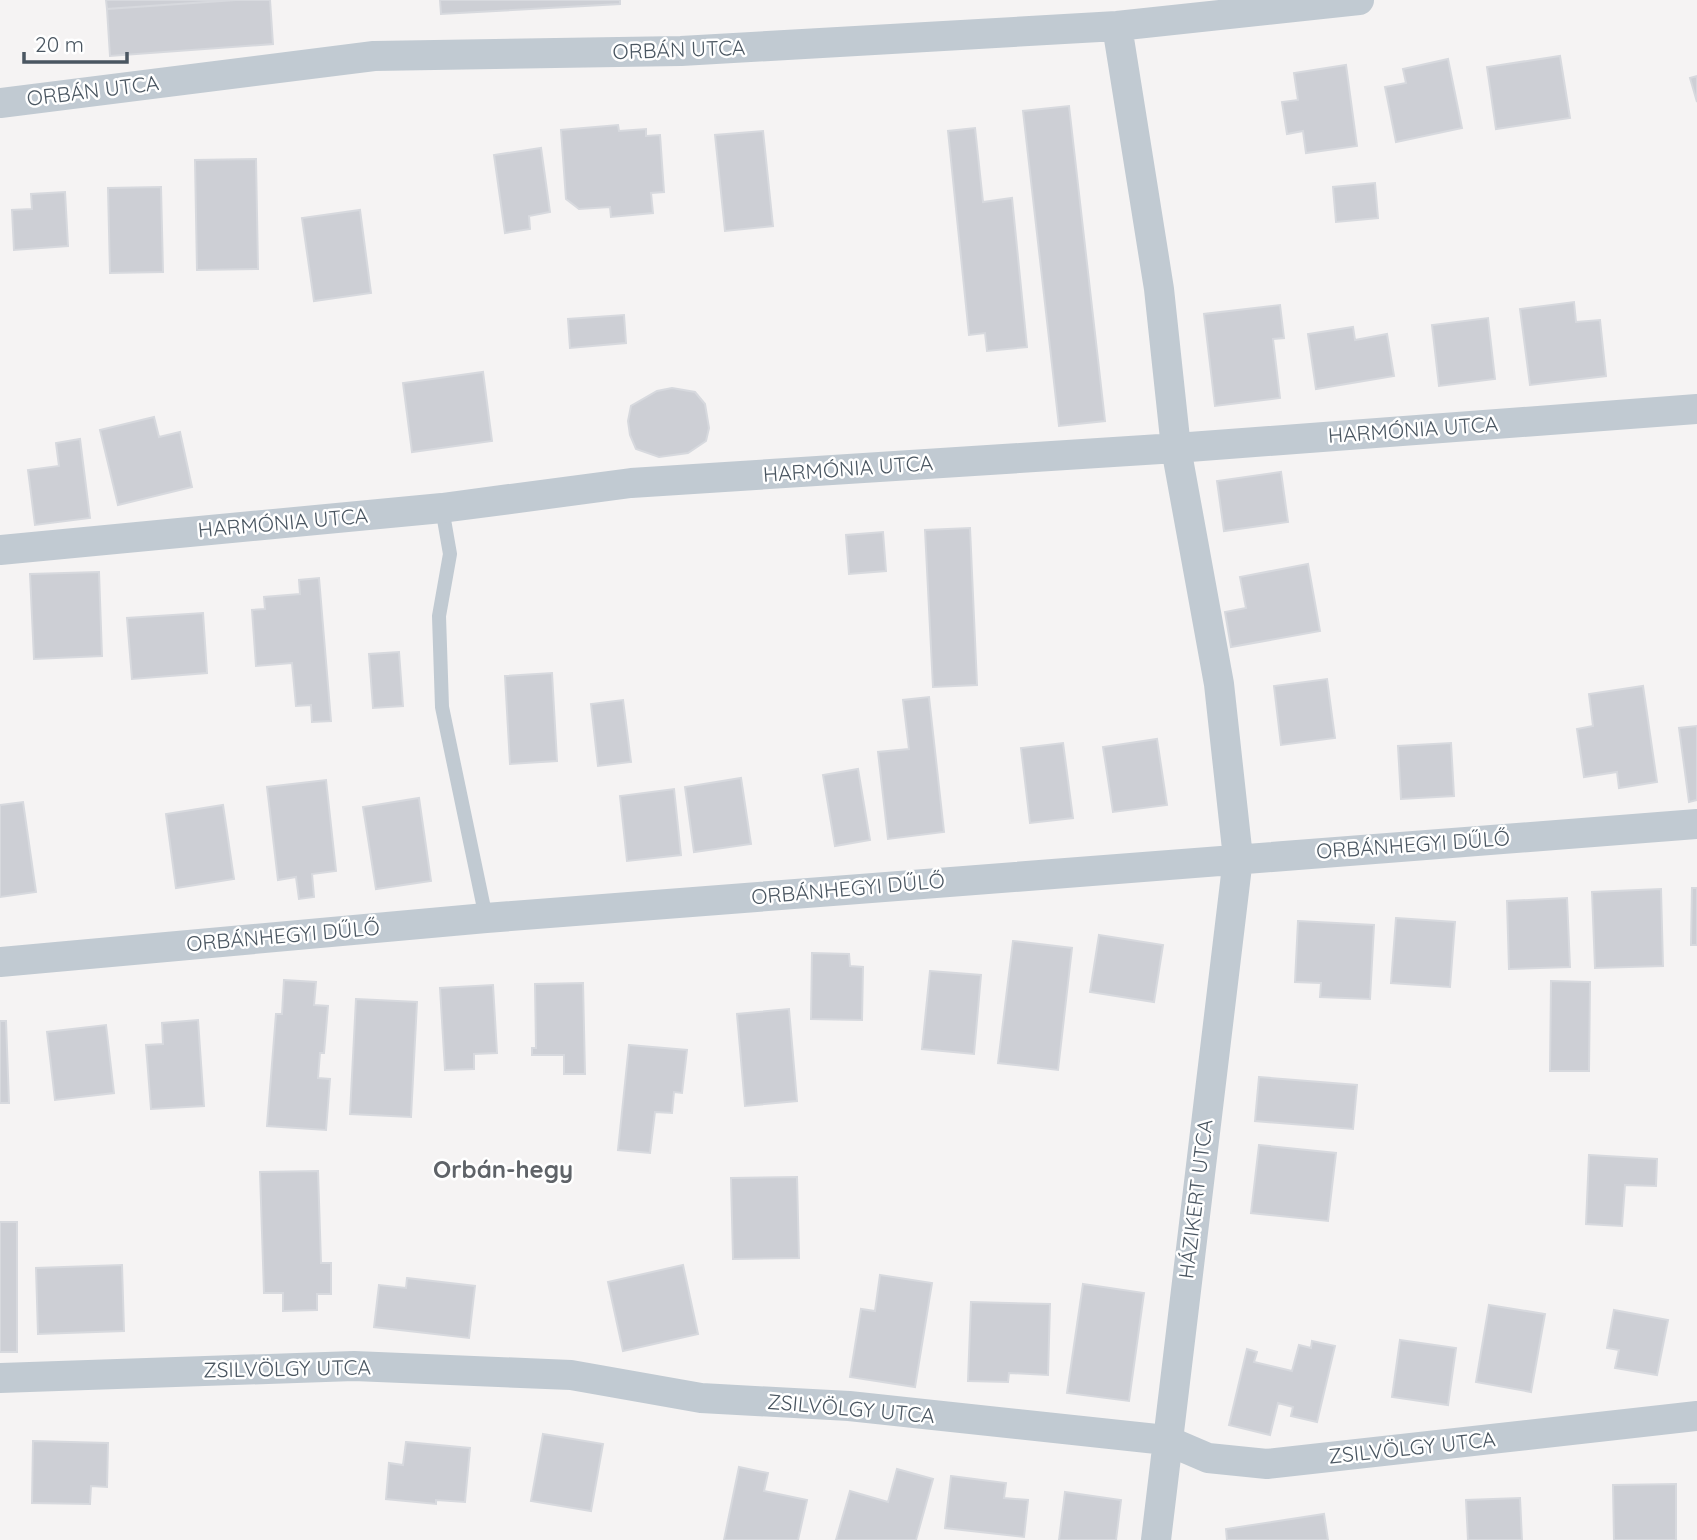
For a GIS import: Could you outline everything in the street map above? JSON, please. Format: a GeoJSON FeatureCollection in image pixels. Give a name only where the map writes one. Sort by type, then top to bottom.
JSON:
{"type":"FeatureCollection","features":[{"type":"Feature","properties":{"kind":"street","name":"ORBÁN UTCA"},"geometry":{"type":"LineString","coordinates":[[0,103],[374,57],[681,51],[1117,26],[1359,0]]}},
{"type":"Feature","properties":{"kind":"street","name":"HÁZIKERT UTCA"},"geometry":{"type":"LineString","coordinates":[[1117,26],[1159,289],[1176,448],[1219,684],[1238,858],[1156,1540]]}},
{"type":"Feature","properties":{"kind":"street","name":"HARMÓNIA UTCA"},"geometry":{"type":"LineString","coordinates":[[0,550],[442,509],[631,483],[1176,448],[1697,409]]}},
{"type":"Feature","properties":{"kind":"street","name":"ORBÁNHEGYI DŰLŐ"},"geometry":{"type":"LineString","coordinates":[[0,962],[486,918],[1697,824]]}},
{"type":"Feature","properties":{"kind":"street","name":"ZSILVÖLGY UTCA"},"geometry":{"type":"LineString","coordinates":[[0,1378],[354,1366],[571,1375],[701,1398],[849,1406],[1166,1440],[1209,1458],[1267,1464],[1697,1416]]}},
{"type":"Feature","properties":{"kind":"lane"},"geometry":{"type":"LineString","coordinates":[[442,509],[450,554],[439,616],[442,707],[486,918]]}},
{"type":"Feature","properties":{"kind":"building"},"geometry":{"type":"Polygon","coordinates":[[[106,0],[236,0],[107,9],[106,0]]]}},
{"type":"Feature","properties":{"kind":"building"},"geometry":{"type":"Polygon","coordinates":[[[270,0],[273,44],[110,56],[107,9],[270,0]]]}},
{"type":"Feature","properties":{"kind":"building"},"geometry":{"type":"Polygon","coordinates":[[[440,0],[620,0],[620,4],[441,14],[440,0]]]}},
{"type":"Feature","properties":{"kind":"building"},"geometry":{"type":"Polygon","coordinates":[[[1560,56],[1570,118],[1496,129],[1487,67],[1560,56]]]}},
{"type":"Feature","properties":{"kind":"building"},"geometry":{"type":"Polygon","coordinates":[[[1448,59],[1462,128],[1396,142],[1385,87],[1406,83],[1403,69],[1448,59]]]}},
{"type":"Feature","properties":{"kind":"building"},"geometry":{"type":"Polygon","coordinates":[[[1346,65],[1357,146],[1306,153],[1303,131],[1287,134],[1282,102],[1298,100],[1294,73],[1346,65]]]}},
{"type":"Feature","properties":{"kind":"building"},"geometry":{"type":"Polygon","coordinates":[[[1697,76],[1697,102],[1690,78],[1697,76]]]}},
{"type":"Feature","properties":{"kind":"building"},"geometry":{"type":"Polygon","coordinates":[[[1069,106],[1105,421],[1059,426],[1023,111],[1069,106]]]}},
{"type":"Feature","properties":{"kind":"building"},"geometry":{"type":"Polygon","coordinates":[[[618,125],[619,131],[646,129],[646,136],[660,135],[664,192],[651,193],[653,213],[611,217],[610,207],[579,209],[566,199],[561,130],[618,125]]]}},
{"type":"Feature","properties":{"kind":"building"},"geometry":{"type":"Polygon","coordinates":[[[975,128],[983,202],[1012,198],[1027,347],[987,351],[985,333],[969,335],[948,131],[975,128]]]}},
{"type":"Feature","properties":{"kind":"building"},"geometry":{"type":"Polygon","coordinates":[[[763,131],[773,226],[725,231],[715,135],[763,131]]]}},
{"type":"Feature","properties":{"kind":"building"},"geometry":{"type":"Polygon","coordinates":[[[541,148],[550,212],[529,216],[530,229],[505,233],[494,155],[541,148]]]}},
{"type":"Feature","properties":{"kind":"building"},"geometry":{"type":"Polygon","coordinates":[[[256,159],[258,269],[197,270],[195,160],[256,159]]]}},
{"type":"Feature","properties":{"kind":"building"},"geometry":{"type":"Polygon","coordinates":[[[1375,183],[1378,218],[1336,222],[1333,187],[1375,183]]]}},
{"type":"Feature","properties":{"kind":"building"},"geometry":{"type":"Polygon","coordinates":[[[161,187],[163,272],[110,273],[108,188],[161,187]]]}},
{"type":"Feature","properties":{"kind":"building"},"geometry":{"type":"Polygon","coordinates":[[[65,192],[68,246],[14,250],[12,210],[32,209],[31,194],[65,192]]]}},
{"type":"Feature","properties":{"kind":"building"},"geometry":{"type":"Polygon","coordinates":[[[360,210],[371,293],[314,301],[302,218],[360,210]]]}},
{"type":"Feature","properties":{"kind":"building"},"geometry":{"type":"Polygon","coordinates":[[[1574,302],[1576,322],[1600,320],[1606,376],[1530,385],[1520,309],[1574,302]]]}},
{"type":"Feature","properties":{"kind":"building"},"geometry":{"type":"Polygon","coordinates":[[[1280,305],[1284,338],[1273,339],[1280,398],[1215,406],[1204,314],[1280,305]]]}},
{"type":"Feature","properties":{"kind":"building"},"geometry":{"type":"Polygon","coordinates":[[[624,315],[626,343],[570,348],[568,319],[624,315]]]}},
{"type":"Feature","properties":{"kind":"building"},"geometry":{"type":"Polygon","coordinates":[[[1488,318],[1495,379],[1439,386],[1432,325],[1488,318]]]}},
{"type":"Feature","properties":{"kind":"building"},"geometry":{"type":"Polygon","coordinates":[[[1353,327],[1355,340],[1387,334],[1394,376],[1316,389],[1308,334],[1353,327]]]}},
{"type":"Feature","properties":{"kind":"building"},"geometry":{"type":"Polygon","coordinates":[[[483,372],[492,441],[412,452],[403,383],[483,372]]]}},
{"type":"Feature","properties":{"kind":"building"},"geometry":{"type":"Polygon","coordinates":[[[672,388],[695,392],[705,404],[709,428],[706,441],[688,453],[659,457],[636,449],[628,421],[631,406],[657,391],[672,388]]]}},
{"type":"Feature","properties":{"kind":"building"},"geometry":{"type":"Polygon","coordinates":[[[154,417],[159,437],[180,432],[192,487],[118,505],[100,430],[154,417]]]}},
{"type":"Feature","properties":{"kind":"building"},"geometry":{"type":"Polygon","coordinates":[[[80,439],[90,518],[35,525],[28,470],[59,466],[56,443],[80,439]]]}},
{"type":"Feature","properties":{"kind":"building"},"geometry":{"type":"Polygon","coordinates":[[[1281,472],[1288,522],[1224,531],[1217,481],[1281,472]]]}},
{"type":"Feature","properties":{"kind":"building"},"geometry":{"type":"Polygon","coordinates":[[[970,528],[977,685],[933,687],[925,530],[970,528]]]}},
{"type":"Feature","properties":{"kind":"building"},"geometry":{"type":"Polygon","coordinates":[[[883,532],[886,571],[849,574],[846,535],[883,532]]]}},
{"type":"Feature","properties":{"kind":"building"},"geometry":{"type":"Polygon","coordinates":[[[1308,564],[1320,631],[1231,647],[1225,612],[1246,608],[1240,577],[1308,564]]]}},
{"type":"Feature","properties":{"kind":"building"},"geometry":{"type":"Polygon","coordinates":[[[99,572],[102,656],[34,659],[30,574],[99,572]]]}},
{"type":"Feature","properties":{"kind":"building"},"geometry":{"type":"Polygon","coordinates":[[[319,578],[331,721],[312,722],[311,705],[296,706],[292,663],[256,666],[252,610],[265,609],[264,597],[300,594],[299,580],[319,578]]]}},
{"type":"Feature","properties":{"kind":"building"},"geometry":{"type":"Polygon","coordinates":[[[203,613],[207,673],[132,679],[127,618],[203,613]]]}},
{"type":"Feature","properties":{"kind":"building"},"geometry":{"type":"Polygon","coordinates":[[[399,652],[403,706],[373,708],[369,654],[399,652]]]}},
{"type":"Feature","properties":{"kind":"building"},"geometry":{"type":"Polygon","coordinates":[[[552,673],[557,761],[510,764],[505,676],[552,673]]]}},
{"type":"Feature","properties":{"kind":"building"},"geometry":{"type":"Polygon","coordinates":[[[1327,679],[1335,738],[1281,745],[1274,686],[1327,679]]]}},
{"type":"Feature","properties":{"kind":"building"},"geometry":{"type":"Polygon","coordinates":[[[1643,686],[1657,782],[1619,788],[1617,772],[1584,777],[1577,729],[1593,726],[1589,694],[1643,686]]]}},
{"type":"Feature","properties":{"kind":"building"},"geometry":{"type":"Polygon","coordinates":[[[929,697],[944,832],[888,839],[878,752],[909,749],[903,700],[929,697]]]}},
{"type":"Feature","properties":{"kind":"building"},"geometry":{"type":"Polygon","coordinates":[[[623,700],[631,762],[598,766],[591,704],[623,700]]]}},
{"type":"Feature","properties":{"kind":"building"},"geometry":{"type":"Polygon","coordinates":[[[1697,726],[1697,800],[1689,802],[1679,728],[1697,726]]]}},
{"type":"Feature","properties":{"kind":"building"},"geometry":{"type":"Polygon","coordinates":[[[1157,739],[1167,805],[1113,812],[1103,747],[1157,739]]]}},
{"type":"Feature","properties":{"kind":"building"},"geometry":{"type":"Polygon","coordinates":[[[1063,743],[1073,818],[1030,823],[1021,748],[1063,743]]]}},
{"type":"Feature","properties":{"kind":"building"},"geometry":{"type":"Polygon","coordinates":[[[1451,743],[1454,796],[1401,799],[1398,746],[1451,743]]]}},
{"type":"Feature","properties":{"kind":"building"},"geometry":{"type":"Polygon","coordinates":[[[858,769],[870,840],[835,846],[823,775],[858,769]]]}},
{"type":"Feature","properties":{"kind":"building"},"geometry":{"type":"Polygon","coordinates":[[[741,778],[751,844],[694,852],[685,787],[741,778]]]}},
{"type":"Feature","properties":{"kind":"building"},"geometry":{"type":"Polygon","coordinates":[[[326,780],[336,871],[312,874],[314,897],[299,899],[296,877],[278,880],[267,787],[326,780]]]}},
{"type":"Feature","properties":{"kind":"building"},"geometry":{"type":"Polygon","coordinates":[[[674,789],[681,855],[627,861],[620,796],[674,789]]]}},
{"type":"Feature","properties":{"kind":"building"},"geometry":{"type":"Polygon","coordinates":[[[419,798],[431,881],[376,889],[363,807],[419,798]]]}},
{"type":"Feature","properties":{"kind":"building"},"geometry":{"type":"Polygon","coordinates":[[[23,802],[36,892],[0,897],[0,805],[23,802]]]}},
{"type":"Feature","properties":{"kind":"building"},"geometry":{"type":"Polygon","coordinates":[[[223,805],[234,879],[176,888],[166,814],[223,805]]]}},
{"type":"Feature","properties":{"kind":"building"},"geometry":{"type":"Polygon","coordinates":[[[1692,888],[1697,888],[1697,945],[1691,945],[1692,888]]]}},
{"type":"Feature","properties":{"kind":"building"},"geometry":{"type":"Polygon","coordinates":[[[1661,889],[1663,966],[1595,968],[1592,892],[1661,889]]]}},
{"type":"Feature","properties":{"kind":"building"},"geometry":{"type":"Polygon","coordinates":[[[1567,898],[1570,967],[1509,969],[1507,901],[1567,898]]]}},
{"type":"Feature","properties":{"kind":"building"},"geometry":{"type":"Polygon","coordinates":[[[1396,918],[1455,922],[1450,987],[1391,983],[1396,918]]]}},
{"type":"Feature","properties":{"kind":"building"},"geometry":{"type":"Polygon","coordinates":[[[1298,921],[1374,925],[1370,999],[1320,997],[1321,983],[1295,982],[1298,921]]]}},
{"type":"Feature","properties":{"kind":"building"},"geometry":{"type":"Polygon","coordinates":[[[1099,935],[1163,945],[1154,1002],[1090,992],[1099,935]]]}},
{"type":"Feature","properties":{"kind":"building"},"geometry":{"type":"Polygon","coordinates":[[[1013,941],[1072,948],[1058,1070],[998,1063],[1013,941]]]}},
{"type":"Feature","properties":{"kind":"building"},"geometry":{"type":"Polygon","coordinates":[[[812,953],[849,954],[850,966],[863,967],[862,1020],[811,1019],[812,953]]]}},
{"type":"Feature","properties":{"kind":"building"},"geometry":{"type":"Polygon","coordinates":[[[930,971],[981,975],[974,1054],[922,1049],[930,971]]]}},
{"type":"Feature","properties":{"kind":"building"},"geometry":{"type":"Polygon","coordinates":[[[284,980],[316,982],[314,1005],[328,1006],[324,1053],[320,1053],[318,1078],[330,1079],[326,1130],[267,1126],[276,1014],[282,1014],[284,980]]]}},
{"type":"Feature","properties":{"kind":"building"},"geometry":{"type":"Polygon","coordinates":[[[1551,981],[1590,982],[1589,1071],[1550,1071],[1551,981]]]}},
{"type":"Feature","properties":{"kind":"building"},"geometry":{"type":"Polygon","coordinates":[[[583,983],[585,1074],[564,1074],[564,1055],[532,1055],[532,1048],[536,1048],[535,984],[583,983]]]}},
{"type":"Feature","properties":{"kind":"building"},"geometry":{"type":"Polygon","coordinates":[[[493,985],[497,1053],[474,1054],[474,1069],[445,1070],[440,988],[493,985]]]}},
{"type":"Feature","properties":{"kind":"building"},"geometry":{"type":"Polygon","coordinates":[[[356,999],[417,1002],[411,1117],[350,1114],[356,999]]]}},
{"type":"Feature","properties":{"kind":"building"},"geometry":{"type":"Polygon","coordinates":[[[789,1009],[797,1101],[745,1106],[737,1014],[789,1009]]]}},
{"type":"Feature","properties":{"kind":"building"},"geometry":{"type":"Polygon","coordinates":[[[198,1020],[204,1106],[151,1109],[146,1045],[163,1044],[162,1023],[198,1020]]]}},
{"type":"Feature","properties":{"kind":"building"},"geometry":{"type":"Polygon","coordinates":[[[0,1021],[6,1021],[9,1103],[0,1103],[0,1021]]]}},
{"type":"Feature","properties":{"kind":"building"},"geometry":{"type":"Polygon","coordinates":[[[106,1025],[114,1093],[55,1100],[47,1032],[106,1025]]]}},
{"type":"Feature","properties":{"kind":"building"},"geometry":{"type":"Polygon","coordinates":[[[629,1045],[687,1050],[682,1093],[674,1092],[672,1113],[655,1112],[650,1153],[618,1150],[629,1045]]]}},
{"type":"Feature","properties":{"kind":"building"},"geometry":{"type":"Polygon","coordinates":[[[1259,1077],[1357,1085],[1353,1129],[1255,1121],[1259,1077]]]}},
{"type":"Feature","properties":{"kind":"building"},"geometry":{"type":"Polygon","coordinates":[[[1259,1145],[1336,1153],[1328,1221],[1251,1213],[1259,1145]]]}},
{"type":"Feature","properties":{"kind":"building"},"geometry":{"type":"Polygon","coordinates":[[[1589,1155],[1657,1159],[1656,1186],[1625,1185],[1622,1226],[1586,1224],[1589,1155]]]}},
{"type":"Feature","properties":{"kind":"building"},"geometry":{"type":"Polygon","coordinates":[[[318,1171],[321,1263],[331,1263],[331,1294],[317,1294],[317,1310],[283,1311],[283,1293],[264,1293],[260,1172],[318,1171]]]}},
{"type":"Feature","properties":{"kind":"building"},"geometry":{"type":"Polygon","coordinates":[[[797,1177],[799,1258],[733,1259],[731,1178],[797,1177]]]}},
{"type":"Feature","properties":{"kind":"building"},"geometry":{"type":"Polygon","coordinates":[[[0,1222],[17,1222],[17,1352],[0,1352],[0,1222]]]}},
{"type":"Feature","properties":{"kind":"building"},"geometry":{"type":"Polygon","coordinates":[[[122,1265],[124,1331],[38,1334],[36,1268],[122,1265]]]}},
{"type":"Feature","properties":{"kind":"building"},"geometry":{"type":"Polygon","coordinates":[[[683,1265],[698,1334],[623,1351],[608,1282],[683,1265]]]}},
{"type":"Feature","properties":{"kind":"building"},"geometry":{"type":"Polygon","coordinates":[[[880,1275],[932,1283],[915,1387],[850,1377],[861,1309],[875,1311],[880,1275]]]}},
{"type":"Feature","properties":{"kind":"building"},"geometry":{"type":"Polygon","coordinates":[[[407,1278],[475,1286],[469,1338],[374,1327],[379,1285],[406,1288],[407,1278]]]}},
{"type":"Feature","properties":{"kind":"building"},"geometry":{"type":"Polygon","coordinates":[[[1083,1284],[1144,1293],[1129,1401],[1067,1393],[1083,1284]]]}},
{"type":"Feature","properties":{"kind":"building"},"geometry":{"type":"Polygon","coordinates":[[[971,1302],[1050,1304],[1048,1375],[1009,1373],[1008,1382],[968,1381],[971,1302]]]}},
{"type":"Feature","properties":{"kind":"building"},"geometry":{"type":"Polygon","coordinates":[[[1489,1305],[1545,1314],[1531,1392],[1476,1382],[1489,1305]]]}},
{"type":"Feature","properties":{"kind":"building"},"geometry":{"type":"Polygon","coordinates":[[[1614,1310],[1668,1320],[1657,1375],[1615,1368],[1619,1350],[1607,1348],[1614,1310]]]}},
{"type":"Feature","properties":{"kind":"building"},"geometry":{"type":"Polygon","coordinates":[[[1400,1340],[1456,1348],[1448,1405],[1392,1397],[1400,1340]]]}},
{"type":"Feature","properties":{"kind":"building"},"geometry":{"type":"Polygon","coordinates":[[[1312,1341],[1335,1346],[1317,1422],[1291,1416],[1293,1407],[1278,1403],[1270,1435],[1229,1425],[1247,1349],[1257,1352],[1254,1362],[1292,1371],[1299,1345],[1311,1348],[1312,1341]]]}},
{"type":"Feature","properties":{"kind":"building"},"geometry":{"type":"Polygon","coordinates":[[[543,1434],[603,1444],[591,1511],[531,1501],[543,1434]]]}},
{"type":"Feature","properties":{"kind":"building"},"geometry":{"type":"Polygon","coordinates":[[[33,1441],[108,1443],[107,1487],[91,1486],[90,1504],[32,1503],[33,1441]]]}},
{"type":"Feature","properties":{"kind":"building"},"geometry":{"type":"Polygon","coordinates":[[[406,1442],[470,1448],[465,1502],[436,1500],[436,1504],[386,1499],[389,1463],[403,1465],[406,1442]]]}},
{"type":"Feature","properties":{"kind":"building"},"geometry":{"type":"Polygon","coordinates":[[[739,1467],[768,1473],[764,1491],[807,1500],[798,1540],[724,1540],[739,1467]]]}},
{"type":"Feature","properties":{"kind":"building"},"geometry":{"type":"Polygon","coordinates":[[[897,1469],[933,1479],[916,1540],[836,1540],[850,1491],[888,1502],[897,1469]]]}},
{"type":"Feature","properties":{"kind":"building"},"geometry":{"type":"Polygon","coordinates":[[[951,1476],[1006,1483],[1004,1498],[1028,1500],[1024,1537],[945,1528],[951,1476]]]}},
{"type":"Feature","properties":{"kind":"building"},"geometry":{"type":"Polygon","coordinates":[[[1676,1484],[1676,1540],[1614,1540],[1613,1485],[1676,1484]]]}},
{"type":"Feature","properties":{"kind":"building"},"geometry":{"type":"Polygon","coordinates":[[[1065,1492],[1121,1500],[1116,1540],[1059,1540],[1065,1492]]]}},
{"type":"Feature","properties":{"kind":"building"},"geometry":{"type":"Polygon","coordinates":[[[1520,1498],[1522,1540],[1468,1540],[1466,1500],[1520,1498]]]}},
{"type":"Feature","properties":{"kind":"building"},"geometry":{"type":"Polygon","coordinates":[[[1324,1514],[1328,1540],[1227,1540],[1226,1529],[1324,1514]]]}},
{"type":"Feature","properties":{"kind":"district","name":"Orbán-hegy"},"geometry":{"type":"Point","coordinates":[503,1170]}}]}
